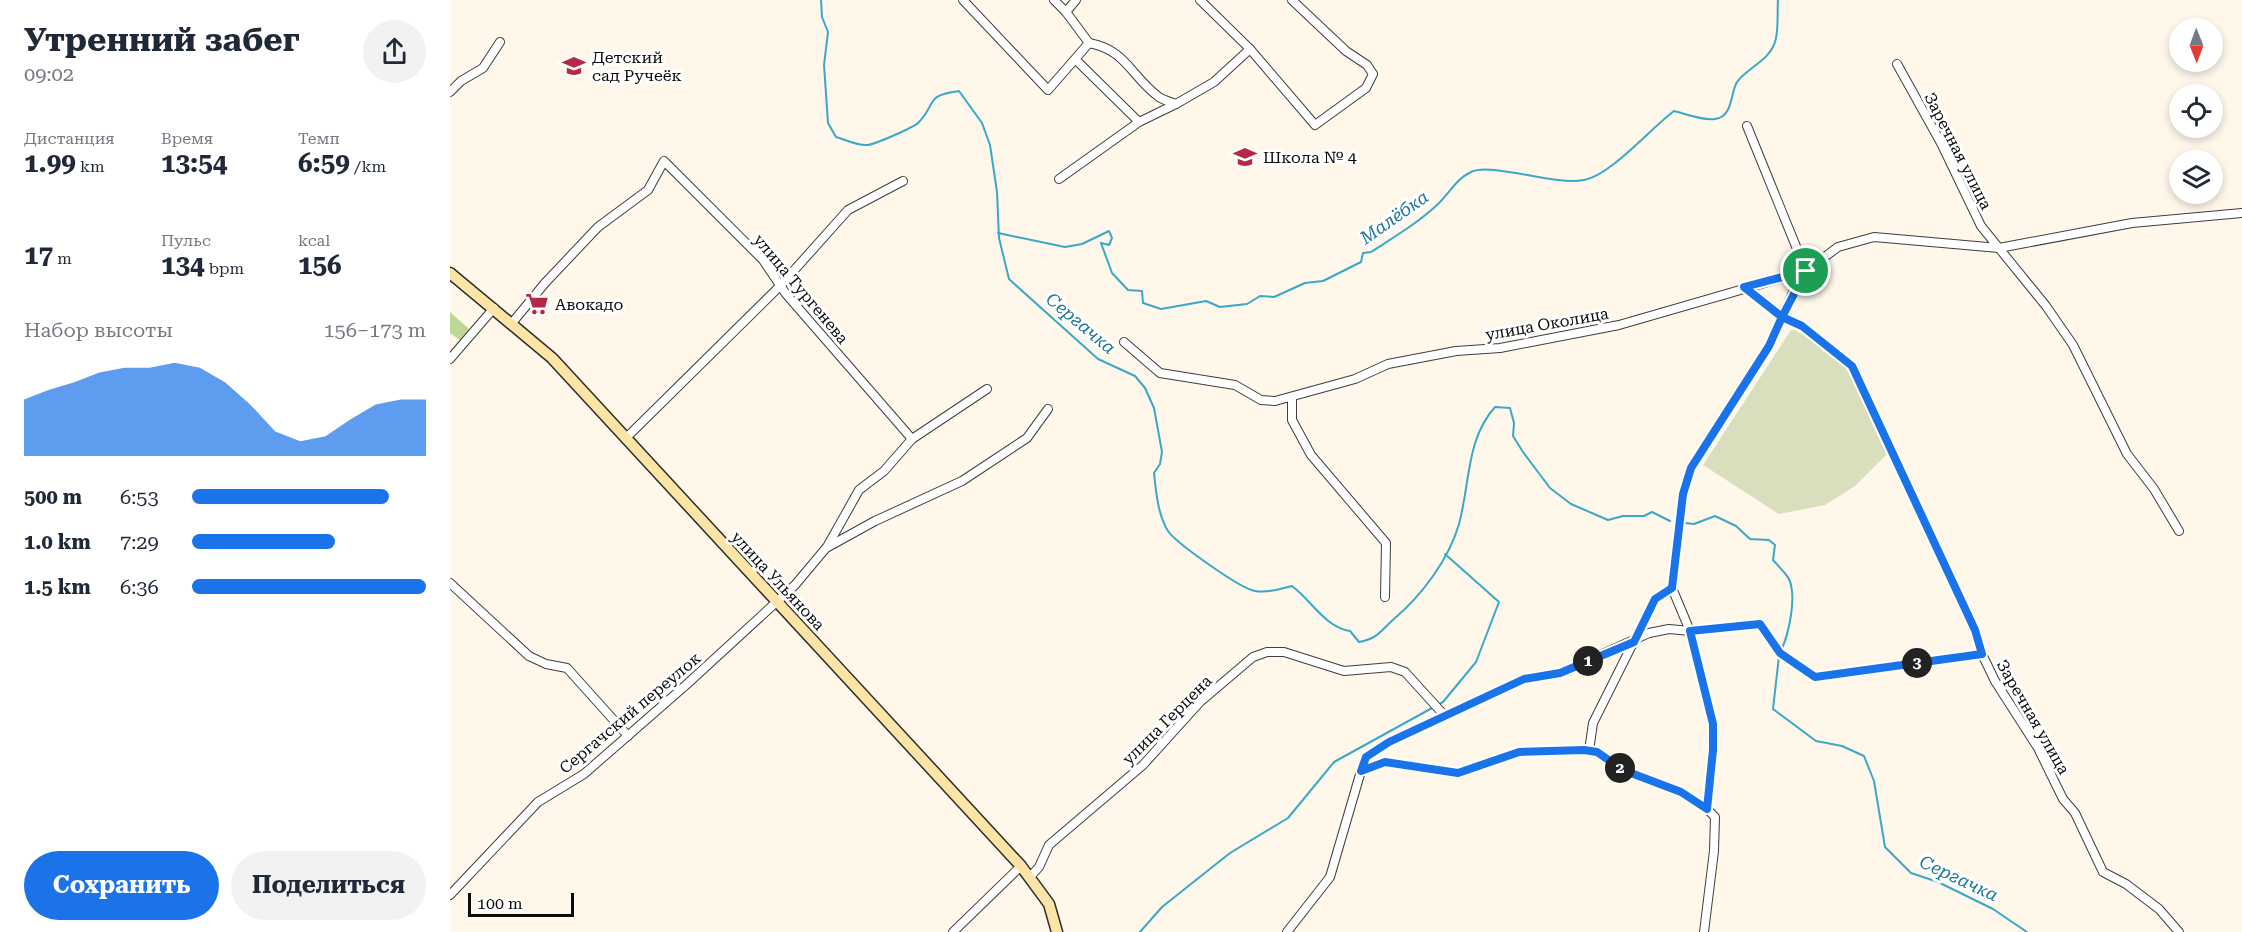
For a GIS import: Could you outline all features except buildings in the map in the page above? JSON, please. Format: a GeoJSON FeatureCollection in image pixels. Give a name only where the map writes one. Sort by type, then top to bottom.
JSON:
{"type":"FeatureCollection","features":[{"type":"Feature","properties":{"kind":"main road","name":"улица Ульянова"},"geometry":{"type":"LineString","coordinates":[[450,273],[552,358],[1021,866],[1048,904],[1057,932]]}},
{"type":"Feature","properties":{"kind":"street"},"geometry":{"type":"LineString","coordinates":[[1054,0],[1089,43],[1104,46],[1123,57],[1159,97],[1176,104]]}},
{"type":"Feature","properties":{"kind":"street"},"geometry":{"type":"LineString","coordinates":[[1066,12],[1076,0]]}},
{"type":"Feature","properties":{"kind":"street"},"geometry":{"type":"LineString","coordinates":[[1200,0],[1250,49],[1315,125],[1366,88],[1373,75],[1367,65],[1346,51],[1292,0]]}},
{"type":"Feature","properties":{"kind":"street"},"geometry":{"type":"LineString","coordinates":[[967,1],[1048,90],[1089,43]]}},
{"type":"Feature","properties":{"kind":"street"},"geometry":{"type":"LineString","coordinates":[[450,92],[461,81],[483,68],[500,42]]}},
{"type":"Feature","properties":{"kind":"street"},"geometry":{"type":"LineString","coordinates":[[1059,179],[1139,122],[1176,104],[1214,81],[1250,49]]}},
{"type":"Feature","properties":{"kind":"street"},"geometry":{"type":"LineString","coordinates":[[1076,60],[1139,122]]}},
{"type":"Feature","properties":{"kind":"street","name":"Заречная улица"},"geometry":{"type":"LineString","coordinates":[[1897,64],[1941,142],[1981,226],[2073,345],[2127,454],[2154,489],[2179,531]]}},
{"type":"Feature","properties":{"kind":"street"},"geometry":{"type":"LineString","coordinates":[[1747,126],[1806,271]]}},
{"type":"Feature","properties":{"kind":"street","name":"улица Тургенева"},"geometry":{"type":"LineString","coordinates":[[512,323],[545,283],[598,227],[648,190],[664,161],[763,260],[780,286],[912,439]]}},
{"type":"Feature","properties":{"kind":"street"},"geometry":{"type":"LineString","coordinates":[[626,438],[780,286],[848,210],[903,181]]}},
{"type":"Feature","properties":{"kind":"street"},"geometry":{"type":"LineString","coordinates":[[1707,809],[1713,750],[1713,724],[1690,631],[1672,588],[1683,494],[1691,468],[1769,346],[1806,271],[1838,247],[1874,237],[1999,248],[2132,223],[2242,213]]}},
{"type":"Feature","properties":{"kind":"street","name":"улица Околица"},"geometry":{"type":"LineString","coordinates":[[1124,342],[1160,373],[1235,385],[1261,400],[1292,398],[1355,380],[1388,364],[1456,351],[1500,348],[1619,325],[1744,287],[1806,271]]}},
{"type":"Feature","properties":{"kind":"street","name":"Заречная улица"},"geometry":{"type":"LineString","coordinates":[[1744,287],[1782,317],[1802,326],[1852,366],[1975,630],[1982,654],[1995,681],[2038,748],[2063,799],[2075,813],[2103,872],[2126,884],[2159,909],[2179,932]]}},
{"type":"Feature","properties":{"kind":"street"},"geometry":{"type":"LineString","coordinates":[[450,360],[494,308]]}},
{"type":"Feature","properties":{"kind":"street"},"geometry":{"type":"LineString","coordinates":[[826,548],[858,490],[884,471],[912,439],[987,389]]}},
{"type":"Feature","properties":{"kind":"street"},"geometry":{"type":"LineString","coordinates":[[1292,398],[1292,420],[1311,455],[1386,543],[1385,597]]}},
{"type":"Feature","properties":{"kind":"street"},"geometry":{"type":"LineString","coordinates":[[826,548],[962,481],[1027,438],[1048,409]]}},
{"type":"Feature","properties":{"kind":"street","name":"Сергачский переулок"},"geometry":{"type":"LineString","coordinates":[[450,895],[538,801],[584,774],[628,736],[777,602],[826,548]]}},
{"type":"Feature","properties":{"kind":"street"},"geometry":{"type":"LineString","coordinates":[[450,583],[529,656],[546,664],[567,668],[628,736]]}},
{"type":"Feature","properties":{"kind":"street"},"geometry":{"type":"LineString","coordinates":[[1589,751],[1593,723],[1655,599],[1672,588]]}},
{"type":"Feature","properties":{"kind":"street"},"geometry":{"type":"LineString","coordinates":[[1287,932],[1330,877],[1366,757],[1389,742],[1524,679],[1560,673],[1634,642],[1649,633],[1669,629],[1690,631],[1760,624],[1780,653],[1815,677],[1982,654]]}},
{"type":"Feature","properties":{"kind":"street","name":"улица Герцена"},"geometry":{"type":"LineString","coordinates":[[1030,877],[1039,867],[1049,845],[1143,765],[1200,702],[1252,657],[1267,652],[1284,652],[1344,671],[1391,667],[1405,672],[1445,716]]}},
{"type":"Feature","properties":{"kind":"street"},"geometry":{"type":"LineString","coordinates":[[1361,771],[1385,762],[1458,773],[1519,752],[1597,752],[1623,770],[1681,792],[1707,809],[1714,817],[1714,851],[1704,932]]}},
{"type":"Feature","properties":{"kind":"street"},"geometry":{"type":"LineString","coordinates":[[953,932],[1021,866]]}},
{"type":"Feature","properties":{"kind":"green space"},"geometry":{"type":"Polygon","coordinates":[[[450,312],[469,329],[460,340],[450,333],[450,312]]]}},
{"type":"Feature","properties":{"kind":"green space"},"geometry":{"type":"Polygon","coordinates":[[[1791,330],[1795,330],[1830,351],[1844,364],[1889,452],[1855,486],[1825,505],[1779,514],[1703,465],[1791,330]]]}},
{"type":"Feature","properties":{"kind":"waterway","name":"Сергачка"},"geometry":{"type":"LineString","coordinates":[[821,0],[822,17],[828,32],[824,65],[828,123],[836,137],[863,145],[877,142],[918,123],[935,98],[959,91],[982,123],[990,145],[997,192],[999,238],[1009,279],[1098,359],[1135,376],[1145,388],[1154,408],[1162,452],[1160,464],[1154,473],[1162,518],[1173,537],[1209,565],[1255,591],[1292,586],[1326,619],[1341,629],[1350,631],[1359,642],[1375,636],[1415,599],[1449,550],[1463,509],[1474,448],[1479,433],[1495,407],[1510,408],[1514,423],[1513,436],[1523,452],[1550,488],[1571,504],[1608,520],[1623,516],[1644,516],[1652,512],[1670,521]]}},
{"type":"Feature","properties":{"kind":"waterway","name":"Малёбка"},"geometry":{"type":"LineString","coordinates":[[998,233],[1065,247],[1082,244],[1109,231],[1112,238],[1109,245],[1101,243],[1112,273],[1128,290],[1142,291],[1143,303],[1161,309],[1206,301],[1220,307],[1247,304],[1260,296],[1274,297],[1305,283],[1323,281],[1361,262],[1363,253],[1371,252],[1406,230],[1471,172],[1493,170],[1557,180],[1584,180],[1606,170],[1674,111],[1705,119],[1721,117],[1728,110],[1737,82],[1772,49],[1777,32],[1778,0]]}},
{"type":"Feature","properties":{"kind":"waterway","name":"Сергачка"},"geometry":{"type":"LineString","coordinates":[[1685,523],[1694,524],[1715,516],[1736,526],[1750,539],[1769,540],[1775,545],[1773,560],[1789,579],[1792,595],[1789,625],[1781,651]]}},
{"type":"Feature","properties":{"kind":"waterway"},"geometry":{"type":"LineString","coordinates":[[1140,932],[1162,907],[1230,853],[1288,818],[1334,762],[1443,702],[1476,662],[1499,602],[1445,554]]}},
{"type":"Feature","properties":{"kind":"waterway","name":"Сергачка"},"geometry":{"type":"LineString","coordinates":[[1779,656],[1773,709],[1816,741],[1842,746],[1864,756],[1874,781],[1885,847],[1911,873],[1938,882],[1993,909],[2027,932]]}},
{"type":"Feature","properties":{"kind":"place","name":"Детский сад Ручеёк"},"geometry":{"type":"Point","coordinates":[574,66]}},
{"type":"Feature","properties":{"kind":"place","name":"Школа № 4"},"geometry":{"type":"Point","coordinates":[1245,157]}},
{"type":"Feature","properties":{"kind":"place","name":"Авокадо"},"geometry":{"type":"Point","coordinates":[537,304]}},
{"type":"Feature","properties":{"kind":"route"},"geometry":{"type":"LineString","coordinates":[[1806,271],[1744,287],[1782,317],[1769,346],[1691,468],[1683,494],[1672,588],[1655,599],[1634,642],[1560,673],[1524,679],[1389,742],[1366,757],[1361,771],[1385,762],[1458,773],[1519,752],[1584,750],[1597,752],[1623,770],[1681,792],[1707,809],[1713,750],[1713,724],[1690,631],[1760,624],[1780,653],[1815,677],[1982,654],[1975,630],[1852,366],[1802,326],[1782,317],[1796,286],[1806,271]]}}]}
